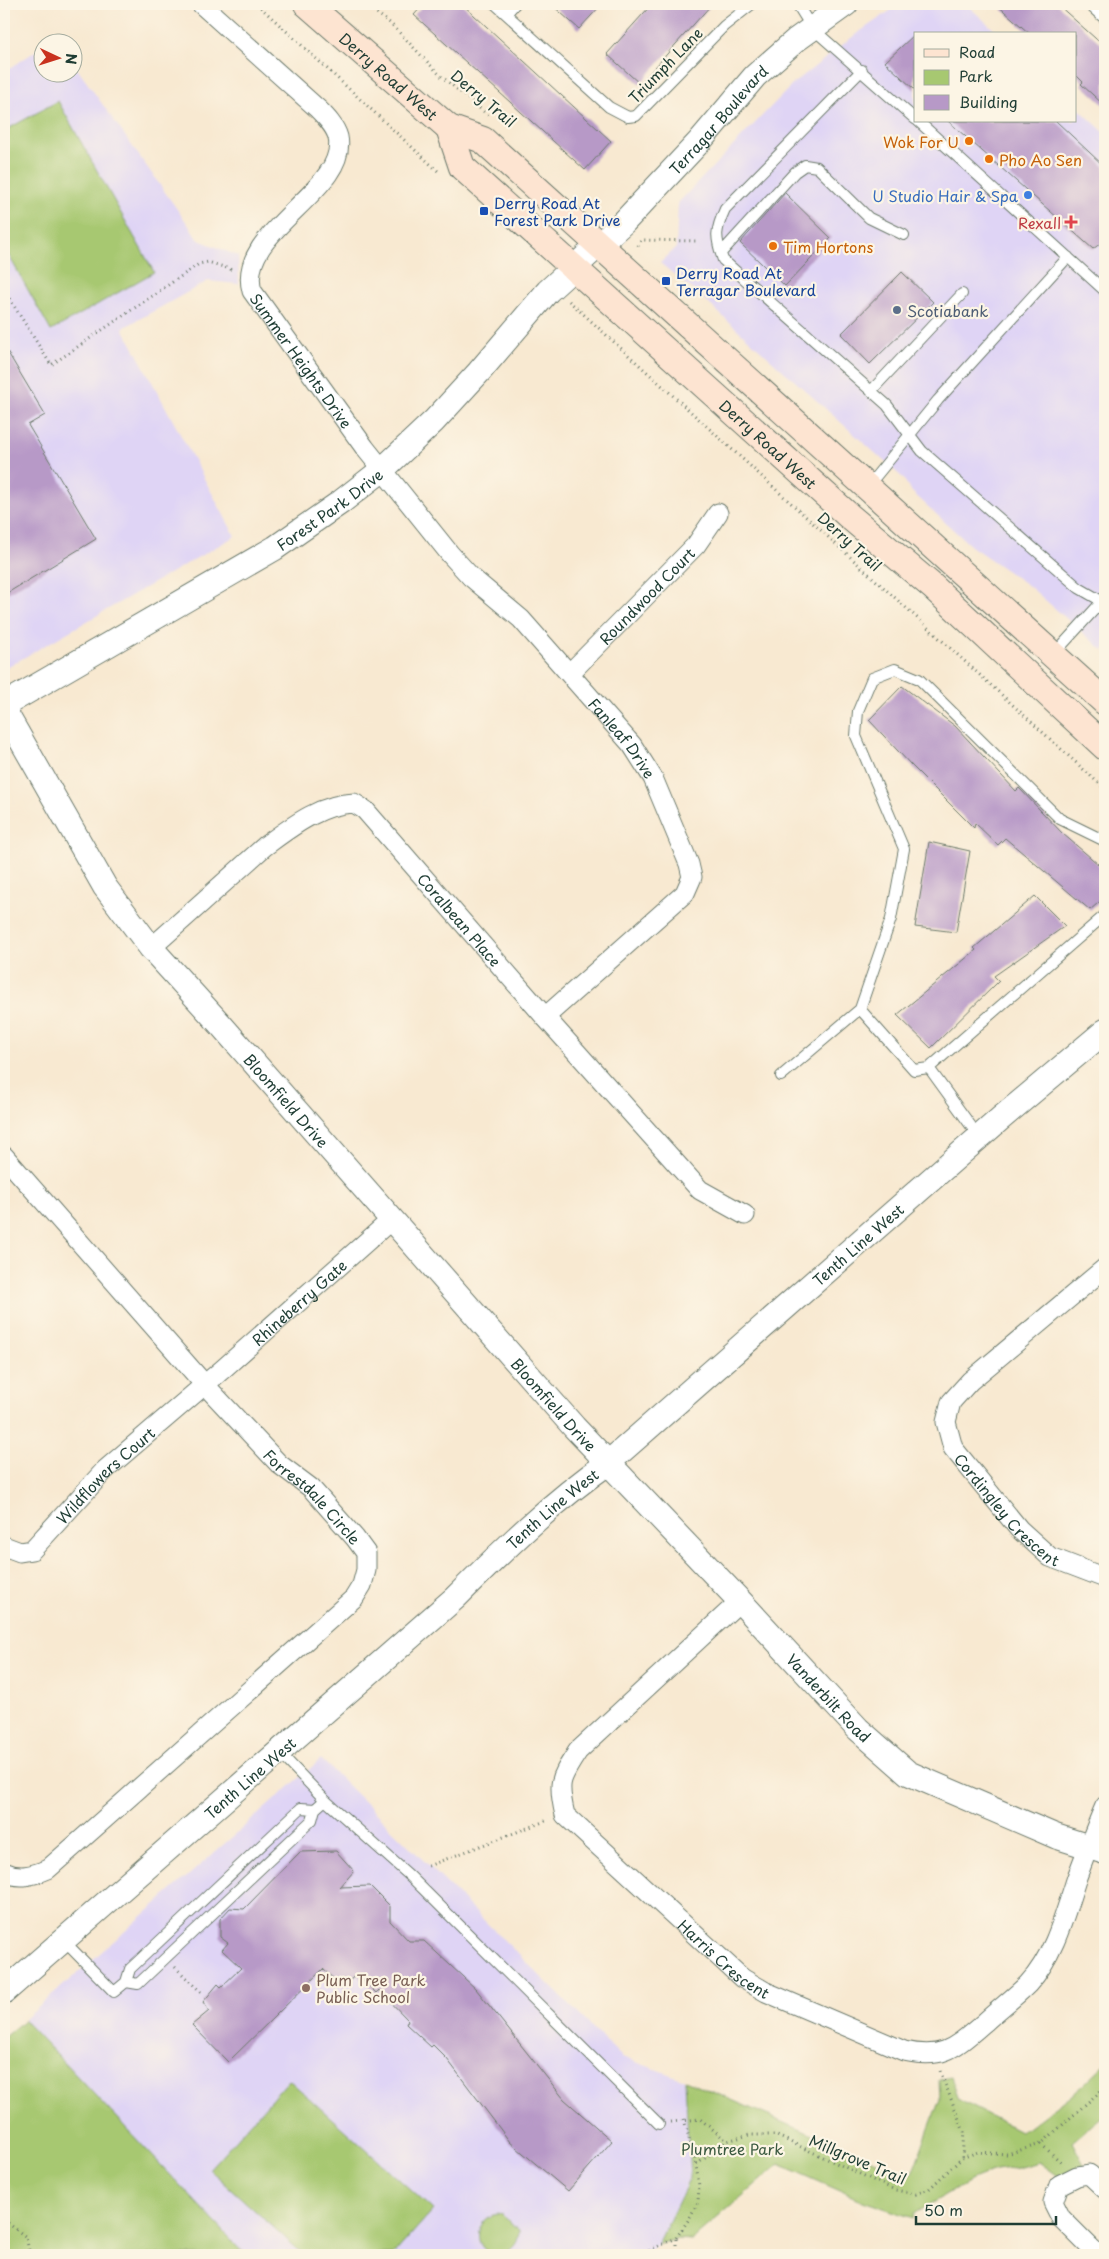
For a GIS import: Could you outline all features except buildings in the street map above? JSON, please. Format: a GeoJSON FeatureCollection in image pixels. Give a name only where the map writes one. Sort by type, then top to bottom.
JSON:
{"type":"FeatureCollection","features":[{"type":"Feature","properties":{"kind":"main road","name":"Derry Road West"},"geometry":{"type":"LineString","coordinates":[[307,4],[449,128],[483,140],[1105,702]]}},
{"type":"Feature","properties":{"kind":"main road","name":"Derry Road West"},"geometry":{"type":"LineString","coordinates":[[449,128],[462,167],[849,516],[933,587],[1105,747]]}},
{"type":"Feature","properties":{"kind":"street","name":"Summer Heights Drive"},"geometry":{"type":"LineString","coordinates":[[201,4],[318,109],[327,118],[337,136],[337,154],[330,170],[259,250],[249,273],[250,282],[259,302],[382,470]]}},
{"type":"Feature","properties":{"kind":"street","name":"Terragar Boulevard"},"geometry":{"type":"LineString","coordinates":[[600,245],[699,142],[755,76],[774,58],[846,4]]}},
{"type":"Feature","properties":{"kind":"street"},"geometry":{"type":"LineString","coordinates":[[1095,4],[1105,13]]}},
{"type":"Feature","properties":{"kind":"street","name":"Forest Park Drive"},"geometry":{"type":"LineString","coordinates":[[4,705],[258,558],[341,502],[382,470],[434,421],[480,372],[548,291],[600,245]]}},
{"type":"Feature","properties":{"kind":"street","name":"Fanleaf Drive"},"geometry":{"type":"LineString","coordinates":[[382,470],[450,554],[471,577],[521,619],[632,745],[653,778],[689,864],[692,877],[685,893],[545,1017]]}},
{"type":"Feature","properties":{"kind":"street","name":"Roundwood Court"},"geometry":{"type":"LineString","coordinates":[[570,673],[696,545],[718,513]]}},
{"type":"Feature","properties":{"kind":"street","name":"Bloomfield Drive"},"geometry":{"type":"LineString","coordinates":[[4,710],[105,887],[151,948],[608,1463]]}},
{"type":"Feature","properties":{"kind":"street","name":"Coralbean Place"},"geometry":{"type":"LineString","coordinates":[[151,948],[283,832],[327,807],[354,803],[365,810],[545,1017],[700,1190],[745,1215]]}},
{"type":"Feature","properties":{"kind":"street","name":"Tenth Line West"},"geometry":{"type":"LineString","coordinates":[[4,1992],[455,1598],[514,1540],[578,1484],[608,1463],[979,1137],[1105,1031]]}},
{"type":"Feature","properties":{"kind":"street","name":"Forrestdale Circle"},"geometry":{"type":"LineString","coordinates":[[4,1156],[205,1385],[279,1464],[311,1488],[366,1553],[366,1570],[362,1585],[354,1598],[48,1869],[34,1875],[23,1876],[12,1876],[4,1872]]}},
{"type":"Feature","properties":{"kind":"street","name":"Rhineberry Gate"},"geometry":{"type":"LineString","coordinates":[[205,1385],[392,1220]]}},
{"type":"Feature","properties":{"kind":"street","name":"Cordingley Crescent"},"geometry":{"type":"LineString","coordinates":[[1105,1268],[970,1381],[951,1402],[946,1422],[953,1448],[1019,1529],[1050,1557],[1105,1578]]}},
{"type":"Feature","properties":{"kind":"street","name":"Wildflowers Court"},"geometry":{"type":"LineString","coordinates":[[4,1546],[20,1552],[32,1550],[105,1470],[205,1385]]}},
{"type":"Feature","properties":{"kind":"street","name":"Vanderbilt Road"},"geometry":{"type":"LineString","coordinates":[[608,1463],[740,1601],[858,1730],[908,1773],[1055,1836],[1097,1850]]}},
{"type":"Feature","properties":{"kind":"street"},"geometry":{"type":"LineString","coordinates":[[565,1815],[560,1794],[562,1775],[578,1751],[740,1601]]}},
{"type":"Feature","properties":{"kind":"street","name":"Harris Crescent"},"geometry":{"type":"LineString","coordinates":[[565,1815],[742,1978],[766,1992],[904,2051],[924,2056],[934,2055],[958,2045],[1028,1983],[1054,1943],[1097,1850],[1105,1806]]}},
{"type":"Feature","properties":{"kind":"street"},"geometry":{"type":"LineString","coordinates":[[1098,2255],[1061,2218],[1053,2202],[1059,2185],[1077,2176],[1089,2174],[1105,2189]]}},
{"type":"Feature","properties":{"kind":"lane","name":"Triumph Lane"},"geometry":{"type":"LineString","coordinates":[[495,4],[609,107],[628,117],[636,116],[712,38],[752,4]]}},
{"type":"Feature","properties":{"kind":"lane"},"geometry":{"type":"LineString","coordinates":[[506,14],[515,4]]}},
{"type":"Feature","properties":{"kind":"lane"},"geometry":{"type":"LineString","coordinates":[[797,4],[812,28],[862,70],[914,118]]}},
{"type":"Feature","properties":{"kind":"lane"},"geometry":{"type":"LineString","coordinates":[[862,70],[725,209],[716,229],[717,244],[723,260],[887,405],[922,451],[1079,588],[1104,601],[1053,655]]}},
{"type":"Feature","properties":{"kind":"lane"},"geometry":{"type":"LineString","coordinates":[[919,122],[1105,291]]}},
{"type":"Feature","properties":{"kind":"lane"},"geometry":{"type":"LineString","coordinates":[[721,254],[795,172],[805,165],[817,167],[869,218],[904,235]]}},
{"type":"Feature","properties":{"kind":"lane"},"geometry":{"type":"LineString","coordinates":[[868,487],[910,433],[1068,257]]}},
{"type":"Feature","properties":{"kind":"lane"},"geometry":{"type":"LineString","coordinates":[[871,391],[962,294]]}},
{"type":"Feature","properties":{"kind":"lane"},"geometry":{"type":"LineString","coordinates":[[782,1076],[860,1009],[890,919],[904,849],[856,736],[858,711],[872,678],[895,669],[919,679],[1060,819],[1105,841]]}},
{"type":"Feature","properties":{"kind":"lane"},"geometry":{"type":"LineString","coordinates":[[860,1009],[914,1070],[929,1068],[1105,915]]}},
{"type":"Feature","properties":{"kind":"lane"},"geometry":{"type":"LineString","coordinates":[[929,1068],[979,1137]]}},
{"type":"Feature","properties":{"kind":"lane"},"geometry":{"type":"LineString","coordinates":[[279,1752],[325,1800],[410,1876],[658,2124]]}},
{"type":"Feature","properties":{"kind":"lane"},"geometry":{"type":"LineString","coordinates":[[126,1982],[138,1984],[312,1820],[315,1809],[325,1800]]}},
{"type":"Feature","properties":{"kind":"lane"},"geometry":{"type":"LineString","coordinates":[[63,1940],[114,1992],[126,1982],[130,1969],[301,1808],[315,1809]]}},
{"type":"Feature","properties":{"kind":"path"},"geometry":{"type":"LineString","coordinates":[[257,4],[445,178]]}},
{"type":"Feature","properties":{"kind":"path","name":"Derry Trail"},"geometry":{"type":"LineString","coordinates":[[365,4],[391,24],[440,76],[497,123]]}},
{"type":"Feature","properties":{"kind":"path"},"geometry":{"type":"LineString","coordinates":[[638,246],[641,240],[699,241]]}},
{"type":"Feature","properties":{"kind":"path"},"geometry":{"type":"LineString","coordinates":[[4,290],[51,364],[200,264],[208,262],[236,271]]}},
{"type":"Feature","properties":{"kind":"path","name":"Derry Trail"},"geometry":{"type":"LineString","coordinates":[[579,310],[1105,789]]}},
{"type":"Feature","properties":{"kind":"path"},"geometry":{"type":"LineString","coordinates":[[428,1866],[531,1825],[565,1815]]}},
{"type":"Feature","properties":{"kind":"path"},"geometry":{"type":"LineString","coordinates":[[166,1958],[203,1994]]}},
{"type":"Feature","properties":{"kind":"path"},"geometry":{"type":"LineString","coordinates":[[934,2055],[964,2132],[962,2158],[978,2152],[1007,2154],[1041,2144],[1105,2087]]}},
{"type":"Feature","properties":{"kind":"path"},"geometry":{"type":"LineString","coordinates":[[676,2255],[676,2238],[698,2202],[699,2186],[684,2119]]}},
{"type":"Feature","properties":{"kind":"path"},"geometry":{"type":"LineString","coordinates":[[658,2124],[684,2119],[700,2119],[727,2141]]}},
{"type":"Feature","properties":{"kind":"path","name":"Millgrove Trail"},"geometry":{"type":"LineString","coordinates":[[696,2166],[727,2141],[749,2135],[775,2135],[895,2190],[916,2194],[929,2189],[940,2181],[962,2158]]}},
{"type":"Feature","properties":{"kind":"path"},"geometry":{"type":"LineString","coordinates":[[1041,2144],[1077,2176]]}},
{"type":"Feature","properties":{"kind":"path"},"geometry":{"type":"LineString","coordinates":[[4,2220],[26,2237],[30,2255]]}},
{"type":"Feature","properties":{"kind":"path"},"geometry":{"type":"LineString","coordinates":[[640,2255],[676,2238]]}},
{"type":"Feature","properties":{"kind":"shaded area"},"geometry":{"type":"Polygon","coordinates":[[[900,4],[966,4],[997,32],[914,32],[914,122],[1076,122],[1076,106],[1105,133],[1105,652],[1029,586],[971,546],[911,491],[903,478],[698,294],[660,263],[676,248],[678,203],[794,83],[855,35],[900,4]]]}},
{"type":"Feature","properties":{"kind":"shaded area"},"geometry":{"type":"Polygon","coordinates":[[[32,54],[32,82],[82,82],[82,76],[199,240],[238,256],[239,284],[208,281],[123,328],[235,536],[4,669],[4,72],[32,54]]]}},
{"type":"Feature","properties":{"kind":"shaded area","name":"Plum Tree Park Public School"},"geometry":{"type":"Polygon","coordinates":[[[321,1759],[622,2057],[685,2080],[690,2178],[658,2244],[645,2255],[246,2255],[24,2020],[321,1759]]]}},
{"type":"Feature","properties":{"kind":"green space"},"geometry":{"type":"Polygon","coordinates":[[[58,101],[154,272],[51,331],[4,247],[4,131],[58,101]]]}},
{"type":"Feature","properties":{"kind":"green space"},"geometry":{"type":"Polygon","coordinates":[[[24,2020],[246,2255],[4,2255],[4,2037],[24,2020]]]}},
{"type":"Feature","properties":{"kind":"green space","name":"Plumtree Park"},"geometry":{"type":"Polygon","coordinates":[[[1105,2064],[1105,2114],[1072,2142],[1089,2174],[1065,2181],[1039,2162],[1018,2168],[995,2171],[972,2180],[914,2214],[913,2218],[863,2201],[779,2164],[692,2240],[678,2239],[658,2244],[690,2178],[685,2080],[899,2172],[912,2174],[940,2099],[939,2080],[951,2077],[959,2100],[1020,2131],[1028,2128],[1082,2086],[1105,2064]]]}},
{"type":"Feature","properties":{"kind":"green space"},"geometry":{"type":"Polygon","coordinates":[[[289,2080],[433,2210],[393,2255],[304,2255],[209,2169],[289,2080]]]}},
{"type":"Feature","properties":{"kind":"green space"},"geometry":{"type":"Polygon","coordinates":[[[496,2214],[502,2215],[519,2230],[518,2239],[514,2246],[501,2255],[492,2254],[485,2250],[479,2238],[479,2230],[482,2224],[496,2214]]]}},
{"type":"Feature","properties":{"kind":"place","name":"Wok For U"},"geometry":{"type":"Point","coordinates":[969,141]}},
{"type":"Feature","properties":{"kind":"place","name":"Pho Ao Sen"},"geometry":{"type":"Point","coordinates":[989,159]}},
{"type":"Feature","properties":{"kind":"place","name":"U Studio Hair & Spa"},"geometry":{"type":"Point","coordinates":[1028,195]}},
{"type":"Feature","properties":{"kind":"place","name":"Derry Road At Forest Park Drive"},"geometry":{"type":"Point","coordinates":[484,211]}},
{"type":"Feature","properties":{"kind":"place","name":"Rexall"},"geometry":{"type":"Point","coordinates":[1071,222]}},
{"type":"Feature","properties":{"kind":"place","name":"Tim Hortons"},"geometry":{"type":"Point","coordinates":[773,246]}},
{"type":"Feature","properties":{"kind":"place","name":"Derry Road At Terragar Boulevard"},"geometry":{"type":"Point","coordinates":[666,281]}},
{"type":"Feature","properties":{"kind":"place","name":"Scotiabank"},"geometry":{"type":"Point","coordinates":[897,310]}},
{"type":"Feature","properties":{"kind":"place","name":"Plum Tree Park Public School"},"geometry":{"type":"Point","coordinates":[306,1988]}}]}
